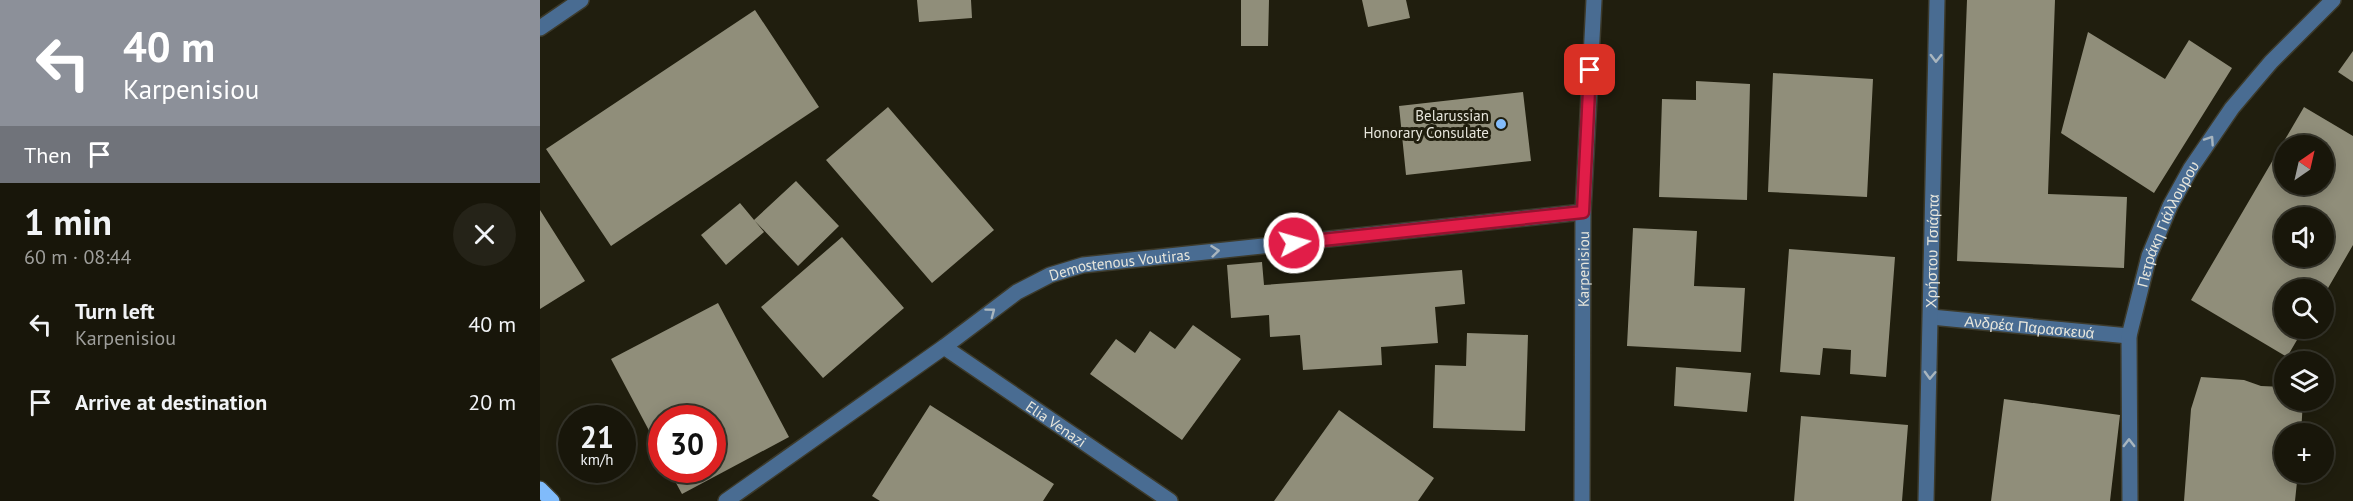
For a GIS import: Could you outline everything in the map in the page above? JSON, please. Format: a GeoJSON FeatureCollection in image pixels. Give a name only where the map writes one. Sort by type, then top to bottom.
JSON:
{"type":"FeatureCollection","features":[{"type":"Feature","properties":{"kind":"main road"},"geometry":{"type":"LineString","coordinates":[[540,489],[552,501]]}},
{"type":"Feature","properties":{"kind":"street"},"geometry":{"type":"LineString","coordinates":[[540,28],[581,0]]}},
{"type":"Feature","properties":{"kind":"street","name":"Karpenisiou"},"geometry":{"type":"LineString","coordinates":[[1581,501],[1583,212],[1594,0]]}},
{"type":"Feature","properties":{"kind":"street","name":"Χρήστου Τσιάρτα"},"geometry":{"type":"LineString","coordinates":[[1926,501],[1937,0]]}},
{"type":"Feature","properties":{"kind":"street","name":"Πετράκη Γιάλλουρου"},"geometry":{"type":"LineString","coordinates":[[2130,501],[2129,336],[2149,256],[2170,206],[2232,108],[2271,62],[2333,0]]}},
{"type":"Feature","properties":{"kind":"street","name":"Demostenous Voutiras"},"geometry":{"type":"LineString","coordinates":[[726,501],[944,347],[1017,292],[1050,275],[1083,265],[1583,212]]}},
{"type":"Feature","properties":{"kind":"street","name":"Ανδρέα Παρασκευά"},"geometry":{"type":"LineString","coordinates":[[1931,317],[2129,336]]}},
{"type":"Feature","properties":{"kind":"street","name":"Elia Venazi"},"geometry":{"type":"LineString","coordinates":[[944,347],[1170,501]]}},
{"type":"Feature","properties":{"kind":"building"},"geometry":{"type":"Polygon","coordinates":[[[917,0],[971,0],[972,18],[919,22],[917,0]]]}},
{"type":"Feature","properties":{"kind":"building"},"geometry":{"type":"Polygon","coordinates":[[[1241,0],[1269,0],[1268,46],[1241,46],[1241,0]]]}},
{"type":"Feature","properties":{"kind":"building"},"geometry":{"type":"Polygon","coordinates":[[[1362,0],[1406,0],[1410,18],[1368,27],[1362,0]]]}},
{"type":"Feature","properties":{"kind":"building"},"geometry":{"type":"Polygon","coordinates":[[[1967,0],[2055,0],[2048,194],[2127,197],[2124,268],[1957,261],[1967,0]]]}},
{"type":"Feature","properties":{"kind":"building"},"geometry":{"type":"Polygon","coordinates":[[[755,10],[819,107],[611,246],[546,149],[755,10]]]}},
{"type":"Feature","properties":{"kind":"building"},"geometry":{"type":"Polygon","coordinates":[[[2088,32],[2165,79],[2189,40],[2232,68],[2154,193],[2061,133],[2088,32]]]}},
{"type":"Feature","properties":{"kind":"building"},"geometry":{"type":"Polygon","coordinates":[[[2353,51],[2353,82],[2338,72],[2353,51]]]}},
{"type":"Feature","properties":{"kind":"building"},"geometry":{"type":"Polygon","coordinates":[[[1773,73],[1873,79],[1867,197],[1768,192],[1773,73]]]}},
{"type":"Feature","properties":{"kind":"building"},"geometry":{"type":"Polygon","coordinates":[[[1696,81],[1750,84],[1747,200],[1659,197],[1662,99],[1696,100],[1696,81]]]}},
{"type":"Feature","properties":{"kind":"building"},"geometry":{"type":"Polygon","coordinates":[[[1523,92],[1531,161],[1406,175],[1399,106],[1523,92]]]}},
{"type":"Feature","properties":{"kind":"building"},"geometry":{"type":"Polygon","coordinates":[[[888,107],[994,230],[932,283],[826,160],[888,107]]]}},
{"type":"Feature","properties":{"kind":"building"},"geometry":{"type":"Polygon","coordinates":[[[2304,107],[2353,136],[2353,245],[2333,279],[2274,279],[2274,339],[2298,339],[2291,351],[2277,351],[2191,300],[2274,158],[2274,195],[2334,195],[2334,135],[2288,135],[2304,107]]]}},
{"type":"Feature","properties":{"kind":"building"},"geometry":{"type":"Polygon","coordinates":[[[796,181],[839,226],[798,266],[754,220],[796,181]]]}},
{"type":"Feature","properties":{"kind":"building"},"geometry":{"type":"Polygon","coordinates":[[[740,203],[764,232],[726,265],[701,235],[740,203]]]}},
{"type":"Feature","properties":{"kind":"building"},"geometry":{"type":"Polygon","coordinates":[[[540,210],[585,281],[540,309],[540,210]]]}},
{"type":"Feature","properties":{"kind":"building"},"geometry":{"type":"Polygon","coordinates":[[[1633,228],[1697,231],[1694,286],[1745,288],[1741,352],[1627,346],[1633,228]]]}},
{"type":"Feature","properties":{"kind":"building"},"geometry":{"type":"Polygon","coordinates":[[[842,237],[904,308],[823,378],[761,307],[842,237]]]}},
{"type":"Feature","properties":{"kind":"building"},"geometry":{"type":"Polygon","coordinates":[[[1789,249],[1895,257],[1886,377],[1850,374],[1851,350],[1823,348],[1820,375],[1780,372],[1789,249]]]}},
{"type":"Feature","properties":{"kind":"building"},"geometry":{"type":"Polygon","coordinates":[[[1262,262],[1264,285],[1462,270],[1465,304],[1435,307],[1438,343],[1381,347],[1382,365],[1303,370],[1300,335],[1270,337],[1269,315],[1231,318],[1227,265],[1262,262]]]}},
{"type":"Feature","properties":{"kind":"building"},"geometry":{"type":"Polygon","coordinates":[[[718,303],[789,437],[726,471],[726,405],[648,405],[648,429],[611,359],[718,303]]]}},
{"type":"Feature","properties":{"kind":"building"},"geometry":{"type":"Polygon","coordinates":[[[1193,325],[1241,359],[1182,440],[1090,374],[1116,339],[1135,353],[1150,331],[1175,349],[1193,325]]]}},
{"type":"Feature","properties":{"kind":"building"},"geometry":{"type":"Polygon","coordinates":[[[1467,333],[1528,335],[1525,431],[1433,428],[1435,365],[1466,366],[1467,333]]]}},
{"type":"Feature","properties":{"kind":"building"},"geometry":{"type":"Polygon","coordinates":[[[1676,367],[1751,373],[1747,412],[1674,406],[1676,367]]]}},
{"type":"Feature","properties":{"kind":"building"},"geometry":{"type":"Polygon","coordinates":[[[2201,377],[2244,380],[2261,386],[2274,387],[2274,411],[2302,411],[2302,423],[2274,423],[2274,483],[2297,483],[2295,501],[2184,501],[2191,409],[2201,377]]]}},
{"type":"Feature","properties":{"kind":"building"},"geometry":{"type":"Polygon","coordinates":[[[2004,399],[2120,415],[2110,501],[1991,501],[2004,399]]]}},
{"type":"Feature","properties":{"kind":"building"},"geometry":{"type":"Polygon","coordinates":[[[930,405],[1054,484],[1043,501],[880,501],[872,496],[930,405]]]}},
{"type":"Feature","properties":{"kind":"building"},"geometry":{"type":"Polygon","coordinates":[[[1339,410],[1434,478],[1418,501],[1274,501],[1339,410]]]}},
{"type":"Feature","properties":{"kind":"building"},"geometry":{"type":"Polygon","coordinates":[[[1801,416],[1908,425],[1902,501],[1794,501],[1801,416]]]}},
{"type":"Feature","properties":{"kind":"building"},"geometry":{"type":"Polygon","coordinates":[[[676,483],[703,483],[682,494],[676,483]]]}},
{"type":"Feature","properties":{"kind":"place","name":"Belarussian Honorary Consulate"},"geometry":{"type":"Point","coordinates":[1501,124]}},
{"type":"Feature","properties":{"kind":"route"},"geometry":{"type":"LineString","coordinates":[[1294,243],[1583,212],[1590,70]]}}]}
